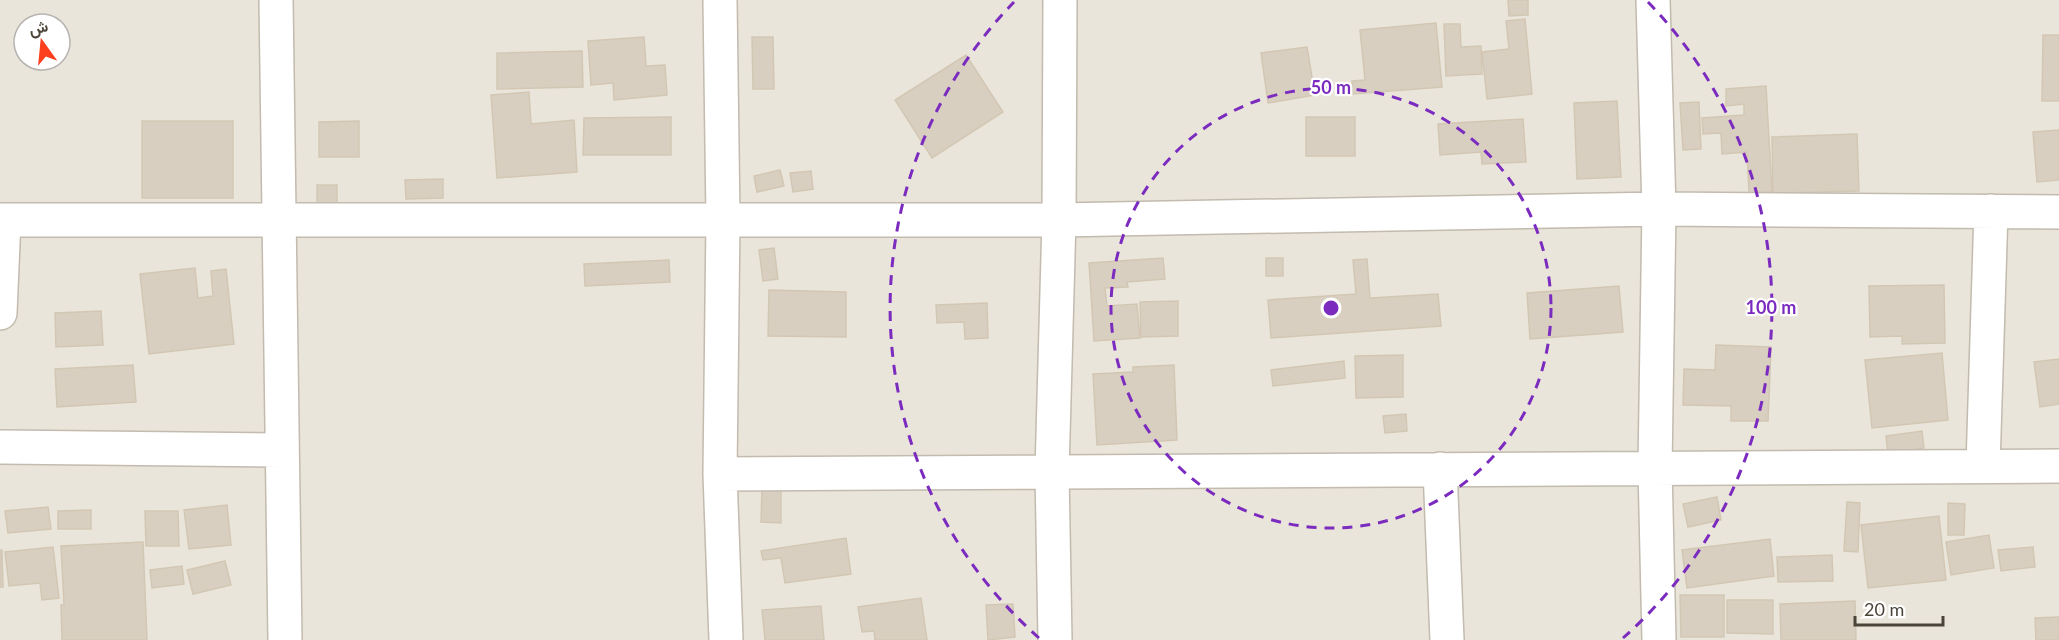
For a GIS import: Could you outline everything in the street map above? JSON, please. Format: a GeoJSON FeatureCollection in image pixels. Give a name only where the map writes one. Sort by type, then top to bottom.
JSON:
{"type":"FeatureCollection","features":[{"type":"Feature","properties":{"kind":"street"},"geometry":{"type":"LineString","coordinates":[[276,0],[285,640]]}},
{"type":"Feature","properties":{"kind":"street"},"geometry":{"type":"LineString","coordinates":[[720,0],[723,219],[720,474],[726,640]]}},
{"type":"Feature","properties":{"kind":"street"},"geometry":{"type":"LineString","coordinates":[[1055,640],[1052,471],[1059,220],[1060,0]]}},
{"type":"Feature","properties":{"kind":"street"},"geometry":{"type":"LineString","coordinates":[[1653,0],[1659,209],[1655,468],[1659,640]]}},
{"type":"Feature","properties":{"kind":"street"},"geometry":{"type":"LineString","coordinates":[[0,313],[2,220],[1059,220],[1659,209],[2059,212]]}},
{"type":"Feature","properties":{"kind":"street"},"geometry":{"type":"LineString","coordinates":[[1983,466],[1991,211]]}},
{"type":"Feature","properties":{"kind":"street"},"geometry":{"type":"LineString","coordinates":[[0,447],[282,450]]}},
{"type":"Feature","properties":{"kind":"street"},"geometry":{"type":"LineString","coordinates":[[720,474],[2059,466]]}},
{"type":"Feature","properties":{"kind":"street"},"geometry":{"type":"LineString","coordinates":[[1440,469],[1447,640]]}},
{"type":"Feature","properties":{"kind":"shaded area"},"geometry":{"type":"Polygon","coordinates":[[[0,0],[2059,0],[2059,640],[0,640],[0,0]]]}},
{"type":"Feature","properties":{"kind":"building"},"geometry":{"type":"Polygon","coordinates":[[[1508,0],[1528,0],[1528,15],[1509,16],[1508,0]]]}},
{"type":"Feature","properties":{"kind":"building"},"geometry":{"type":"Polygon","coordinates":[[[1525,19],[1532,94],[1487,99],[1482,52],[1509,49],[1506,21],[1525,19]]]}},
{"type":"Feature","properties":{"kind":"building"},"geometry":{"type":"Polygon","coordinates":[[[1436,23],[1442,87],[1353,94],[1352,81],[1365,80],[1360,30],[1436,23]]]}},
{"type":"Feature","properties":{"kind":"building"},"geometry":{"type":"Polygon","coordinates":[[[1444,24],[1460,24],[1461,47],[1481,46],[1482,74],[1446,76],[1444,24]]]}},
{"type":"Feature","properties":{"kind":"building"},"geometry":{"type":"Polygon","coordinates":[[[2043,35],[2059,35],[2059,101],[2042,101],[2043,35]]]}},
{"type":"Feature","properties":{"kind":"building"},"geometry":{"type":"Polygon","coordinates":[[[644,37],[646,66],[665,65],[667,95],[614,100],[613,83],[591,85],[588,41],[644,37]]]}},
{"type":"Feature","properties":{"kind":"building"},"geometry":{"type":"Polygon","coordinates":[[[752,37],[773,37],[774,89],[753,89],[752,37]]]}},
{"type":"Feature","properties":{"kind":"building"},"geometry":{"type":"Polygon","coordinates":[[[1307,47],[1315,95],[1268,103],[1261,53],[1307,47]]]}},
{"type":"Feature","properties":{"kind":"building"},"geometry":{"type":"Polygon","coordinates":[[[582,51],[583,87],[497,89],[497,53],[582,51]]]}},
{"type":"Feature","properties":{"kind":"building"},"geometry":{"type":"Polygon","coordinates":[[[966,55],[1003,112],[932,158],[895,100],[966,55]]]}},
{"type":"Feature","properties":{"kind":"building"},"geometry":{"type":"Polygon","coordinates":[[[1766,86],[1772,192],[1749,193],[1747,152],[1722,154],[1721,133],[1703,134],[1702,118],[1744,115],[1744,104],[1726,106],[1726,89],[1766,86]]]}},
{"type":"Feature","properties":{"kind":"building"},"geometry":{"type":"Polygon","coordinates":[[[529,92],[531,124],[574,120],[577,172],[497,178],[491,95],[529,92]]]}},
{"type":"Feature","properties":{"kind":"building"},"geometry":{"type":"Polygon","coordinates":[[[1617,101],[1621,177],[1577,179],[1574,103],[1617,101]]]}},
{"type":"Feature","properties":{"kind":"building"},"geometry":{"type":"Polygon","coordinates":[[[1699,102],[1701,149],[1683,150],[1680,103],[1699,102]]]}},
{"type":"Feature","properties":{"kind":"building"},"geometry":{"type":"Polygon","coordinates":[[[671,117],[671,155],[583,155],[584,118],[671,117]]]}},
{"type":"Feature","properties":{"kind":"building"},"geometry":{"type":"Polygon","coordinates":[[[1306,117],[1355,117],[1355,156],[1306,156],[1306,117]]]}},
{"type":"Feature","properties":{"kind":"building"},"geometry":{"type":"Polygon","coordinates":[[[1523,119],[1526,162],[1482,164],[1481,152],[1440,155],[1438,124],[1523,119]]]}},
{"type":"Feature","properties":{"kind":"building"},"geometry":{"type":"Polygon","coordinates":[[[142,121],[233,121],[233,198],[142,198],[142,121]]]}},
{"type":"Feature","properties":{"kind":"building"},"geometry":{"type":"Polygon","coordinates":[[[359,121],[359,157],[319,157],[319,122],[359,121]]]}},
{"type":"Feature","properties":{"kind":"building"},"geometry":{"type":"Polygon","coordinates":[[[2059,130],[2059,180],[2037,182],[2033,132],[2059,130]]]}},
{"type":"Feature","properties":{"kind":"building"},"geometry":{"type":"Polygon","coordinates":[[[1857,134],[1859,191],[1773,193],[1772,137],[1857,134]]]}},
{"type":"Feature","properties":{"kind":"building"},"geometry":{"type":"Polygon","coordinates":[[[780,170],[784,186],[757,192],[754,176],[780,170]]]}},
{"type":"Feature","properties":{"kind":"building"},"geometry":{"type":"Polygon","coordinates":[[[811,171],[813,189],[793,192],[790,173],[811,171]]]}},
{"type":"Feature","properties":{"kind":"building"},"geometry":{"type":"Polygon","coordinates":[[[443,179],[443,198],[406,199],[405,180],[443,179]]]}},
{"type":"Feature","properties":{"kind":"building"},"geometry":{"type":"Polygon","coordinates":[[[317,185],[337,185],[337,215],[317,216],[317,185]]]}},
{"type":"Feature","properties":{"kind":"building"},"geometry":{"type":"Polygon","coordinates":[[[774,248],[778,279],[763,281],[759,250],[774,248]]]}},
{"type":"Feature","properties":{"kind":"building"},"geometry":{"type":"Polygon","coordinates":[[[1163,258],[1165,279],[1127,282],[1128,287],[1105,288],[1107,306],[1137,304],[1140,338],[1094,341],[1089,263],[1163,258]]]}},
{"type":"Feature","properties":{"kind":"building"},"geometry":{"type":"Polygon","coordinates":[[[1266,258],[1283,258],[1283,276],[1266,276],[1266,258]]]}},
{"type":"Feature","properties":{"kind":"building"},"geometry":{"type":"Polygon","coordinates":[[[1367,259],[1370,298],[1438,294],[1441,326],[1271,338],[1268,300],[1356,294],[1353,260],[1367,259]]]}},
{"type":"Feature","properties":{"kind":"building"},"geometry":{"type":"Polygon","coordinates":[[[669,260],[670,282],[585,286],[584,264],[669,260]]]}},
{"type":"Feature","properties":{"kind":"building"},"geometry":{"type":"Polygon","coordinates":[[[195,268],[198,298],[213,296],[211,271],[226,269],[234,344],[149,354],[140,274],[195,268]]]}},
{"type":"Feature","properties":{"kind":"building"},"geometry":{"type":"Polygon","coordinates":[[[1944,285],[1945,343],[1902,344],[1902,336],[1870,337],[1869,286],[1944,285]]]}},
{"type":"Feature","properties":{"kind":"building"},"geometry":{"type":"Polygon","coordinates":[[[1619,286],[1623,332],[1530,339],[1527,293],[1619,286]]]}},
{"type":"Feature","properties":{"kind":"building"},"geometry":{"type":"Polygon","coordinates":[[[769,290],[846,292],[846,337],[768,336],[769,290]]]}},
{"type":"Feature","properties":{"kind":"building"},"geometry":{"type":"Polygon","coordinates":[[[1178,301],[1178,336],[1141,337],[1140,302],[1178,301]]]}},
{"type":"Feature","properties":{"kind":"building"},"geometry":{"type":"Polygon","coordinates":[[[987,303],[988,338],[965,339],[964,322],[937,323],[936,305],[987,303]]]}},
{"type":"Feature","properties":{"kind":"building"},"geometry":{"type":"Polygon","coordinates":[[[101,311],[103,345],[56,347],[55,313],[101,311]]]}},
{"type":"Feature","properties":{"kind":"building"},"geometry":{"type":"Polygon","coordinates":[[[1716,345],[1771,347],[1768,421],[1731,421],[1731,406],[1683,405],[1684,369],[1715,370],[1716,345]]]}},
{"type":"Feature","properties":{"kind":"building"},"geometry":{"type":"Polygon","coordinates":[[[1942,353],[1948,420],[1872,428],[1865,360],[1942,353]]]}},
{"type":"Feature","properties":{"kind":"building"},"geometry":{"type":"Polygon","coordinates":[[[1403,355],[1403,397],[1356,398],[1355,356],[1403,355]]]}},
{"type":"Feature","properties":{"kind":"building"},"geometry":{"type":"Polygon","coordinates":[[[2059,359],[2059,404],[2040,407],[2034,362],[2059,359]]]}},
{"type":"Feature","properties":{"kind":"building"},"geometry":{"type":"Polygon","coordinates":[[[1344,361],[1345,378],[1273,386],[1271,370],[1344,361]]]}},
{"type":"Feature","properties":{"kind":"building"},"geometry":{"type":"Polygon","coordinates":[[[133,365],[136,402],[57,407],[55,369],[133,365]]]}},
{"type":"Feature","properties":{"kind":"building"},"geometry":{"type":"Polygon","coordinates":[[[1174,365],[1177,440],[1097,445],[1093,374],[1133,372],[1133,367],[1174,365]]]}},
{"type":"Feature","properties":{"kind":"building"},"geometry":{"type":"Polygon","coordinates":[[[1406,414],[1407,431],[1385,433],[1383,416],[1406,414]]]}},
{"type":"Feature","properties":{"kind":"building"},"geometry":{"type":"Polygon","coordinates":[[[1922,431],[1924,448],[1888,454],[1886,436],[1922,431]]]}},
{"type":"Feature","properties":{"kind":"building"},"geometry":{"type":"Polygon","coordinates":[[[762,489],[781,489],[781,523],[761,522],[762,489]]]}},
{"type":"Feature","properties":{"kind":"building"},"geometry":{"type":"Polygon","coordinates":[[[1717,497],[1721,520],[1688,527],[1683,504],[1717,497]]]}},
{"type":"Feature","properties":{"kind":"building"},"geometry":{"type":"Polygon","coordinates":[[[1847,502],[1860,503],[1858,552],[1844,551],[1847,502]]]}},
{"type":"Feature","properties":{"kind":"building"},"geometry":{"type":"Polygon","coordinates":[[[1948,503],[1965,504],[1964,535],[1948,535],[1948,503]]]}},
{"type":"Feature","properties":{"kind":"building"},"geometry":{"type":"Polygon","coordinates":[[[227,505],[231,545],[189,549],[184,510],[227,505]]]}},
{"type":"Feature","properties":{"kind":"building"},"geometry":{"type":"Polygon","coordinates":[[[48,507],[51,529],[8,533],[5,511],[48,507]]]}},
{"type":"Feature","properties":{"kind":"building"},"geometry":{"type":"Polygon","coordinates":[[[91,510],[91,529],[58,529],[58,511],[91,510]]]}},
{"type":"Feature","properties":{"kind":"building"},"geometry":{"type":"Polygon","coordinates":[[[145,511],[178,511],[179,546],[146,546],[145,511]]]}},
{"type":"Feature","properties":{"kind":"building"},"geometry":{"type":"Polygon","coordinates":[[[1939,516],[1946,580],[1868,588],[1861,525],[1939,516]]]}},
{"type":"Feature","properties":{"kind":"building"},"geometry":{"type":"Polygon","coordinates":[[[1989,535],[1994,568],[1951,575],[1946,542],[1989,535]]]}},
{"type":"Feature","properties":{"kind":"building"},"geometry":{"type":"Polygon","coordinates":[[[846,538],[851,574],[785,583],[781,558],[763,560],[761,551],[846,538]]]}},
{"type":"Feature","properties":{"kind":"building"},"geometry":{"type":"Polygon","coordinates":[[[1770,539],[1774,576],[1687,588],[1682,550],[1770,539]]]}},
{"type":"Feature","properties":{"kind":"building"},"geometry":{"type":"Polygon","coordinates":[[[143,542],[147,640],[62,640],[61,605],[64,605],[61,546],[143,542]]]}},
{"type":"Feature","properties":{"kind":"building"},"geometry":{"type":"Polygon","coordinates":[[[53,547],[59,598],[42,600],[40,583],[9,586],[5,552],[53,547]]]}},
{"type":"Feature","properties":{"kind":"building"},"geometry":{"type":"Polygon","coordinates":[[[2033,547],[2035,567],[2001,571],[1998,550],[2033,547]]]}},
{"type":"Feature","properties":{"kind":"building"},"geometry":{"type":"Polygon","coordinates":[[[0,550],[2,550],[3,587],[0,587],[0,550]]]}},
{"type":"Feature","properties":{"kind":"building"},"geometry":{"type":"Polygon","coordinates":[[[1832,555],[1833,581],[1778,582],[1777,557],[1832,555]]]}},
{"type":"Feature","properties":{"kind":"building"},"geometry":{"type":"Polygon","coordinates":[[[225,561],[231,585],[193,594],[187,570],[225,561]]]}},
{"type":"Feature","properties":{"kind":"building"},"geometry":{"type":"Polygon","coordinates":[[[182,566],[184,584],[152,588],[150,570],[182,566]]]}},
{"type":"Feature","properties":{"kind":"building"},"geometry":{"type":"Polygon","coordinates":[[[1680,595],[1724,595],[1724,637],[1681,637],[1680,595]]]}},
{"type":"Feature","properties":{"kind":"building"},"geometry":{"type":"Polygon","coordinates":[[[921,598],[927,640],[875,640],[874,631],[862,632],[858,607],[921,598]]]}},
{"type":"Feature","properties":{"kind":"building"},"geometry":{"type":"Polygon","coordinates":[[[1727,600],[1773,600],[1773,634],[1727,633],[1727,600]]]}},
{"type":"Feature","properties":{"kind":"building"},"geometry":{"type":"Polygon","coordinates":[[[1855,601],[1856,640],[1781,640],[1780,604],[1855,601]]]}},
{"type":"Feature","properties":{"kind":"building"},"geometry":{"type":"Polygon","coordinates":[[[1013,604],[1015,637],[988,640],[986,605],[1013,604]]]}},
{"type":"Feature","properties":{"kind":"building"},"geometry":{"type":"Polygon","coordinates":[[[821,606],[824,640],[765,640],[762,610],[821,606]]]}},
{"type":"Feature","properties":{"kind":"building"},"geometry":{"type":"Polygon","coordinates":[[[2059,617],[2059,640],[2036,640],[2035,618],[2059,617]]]}}]}
